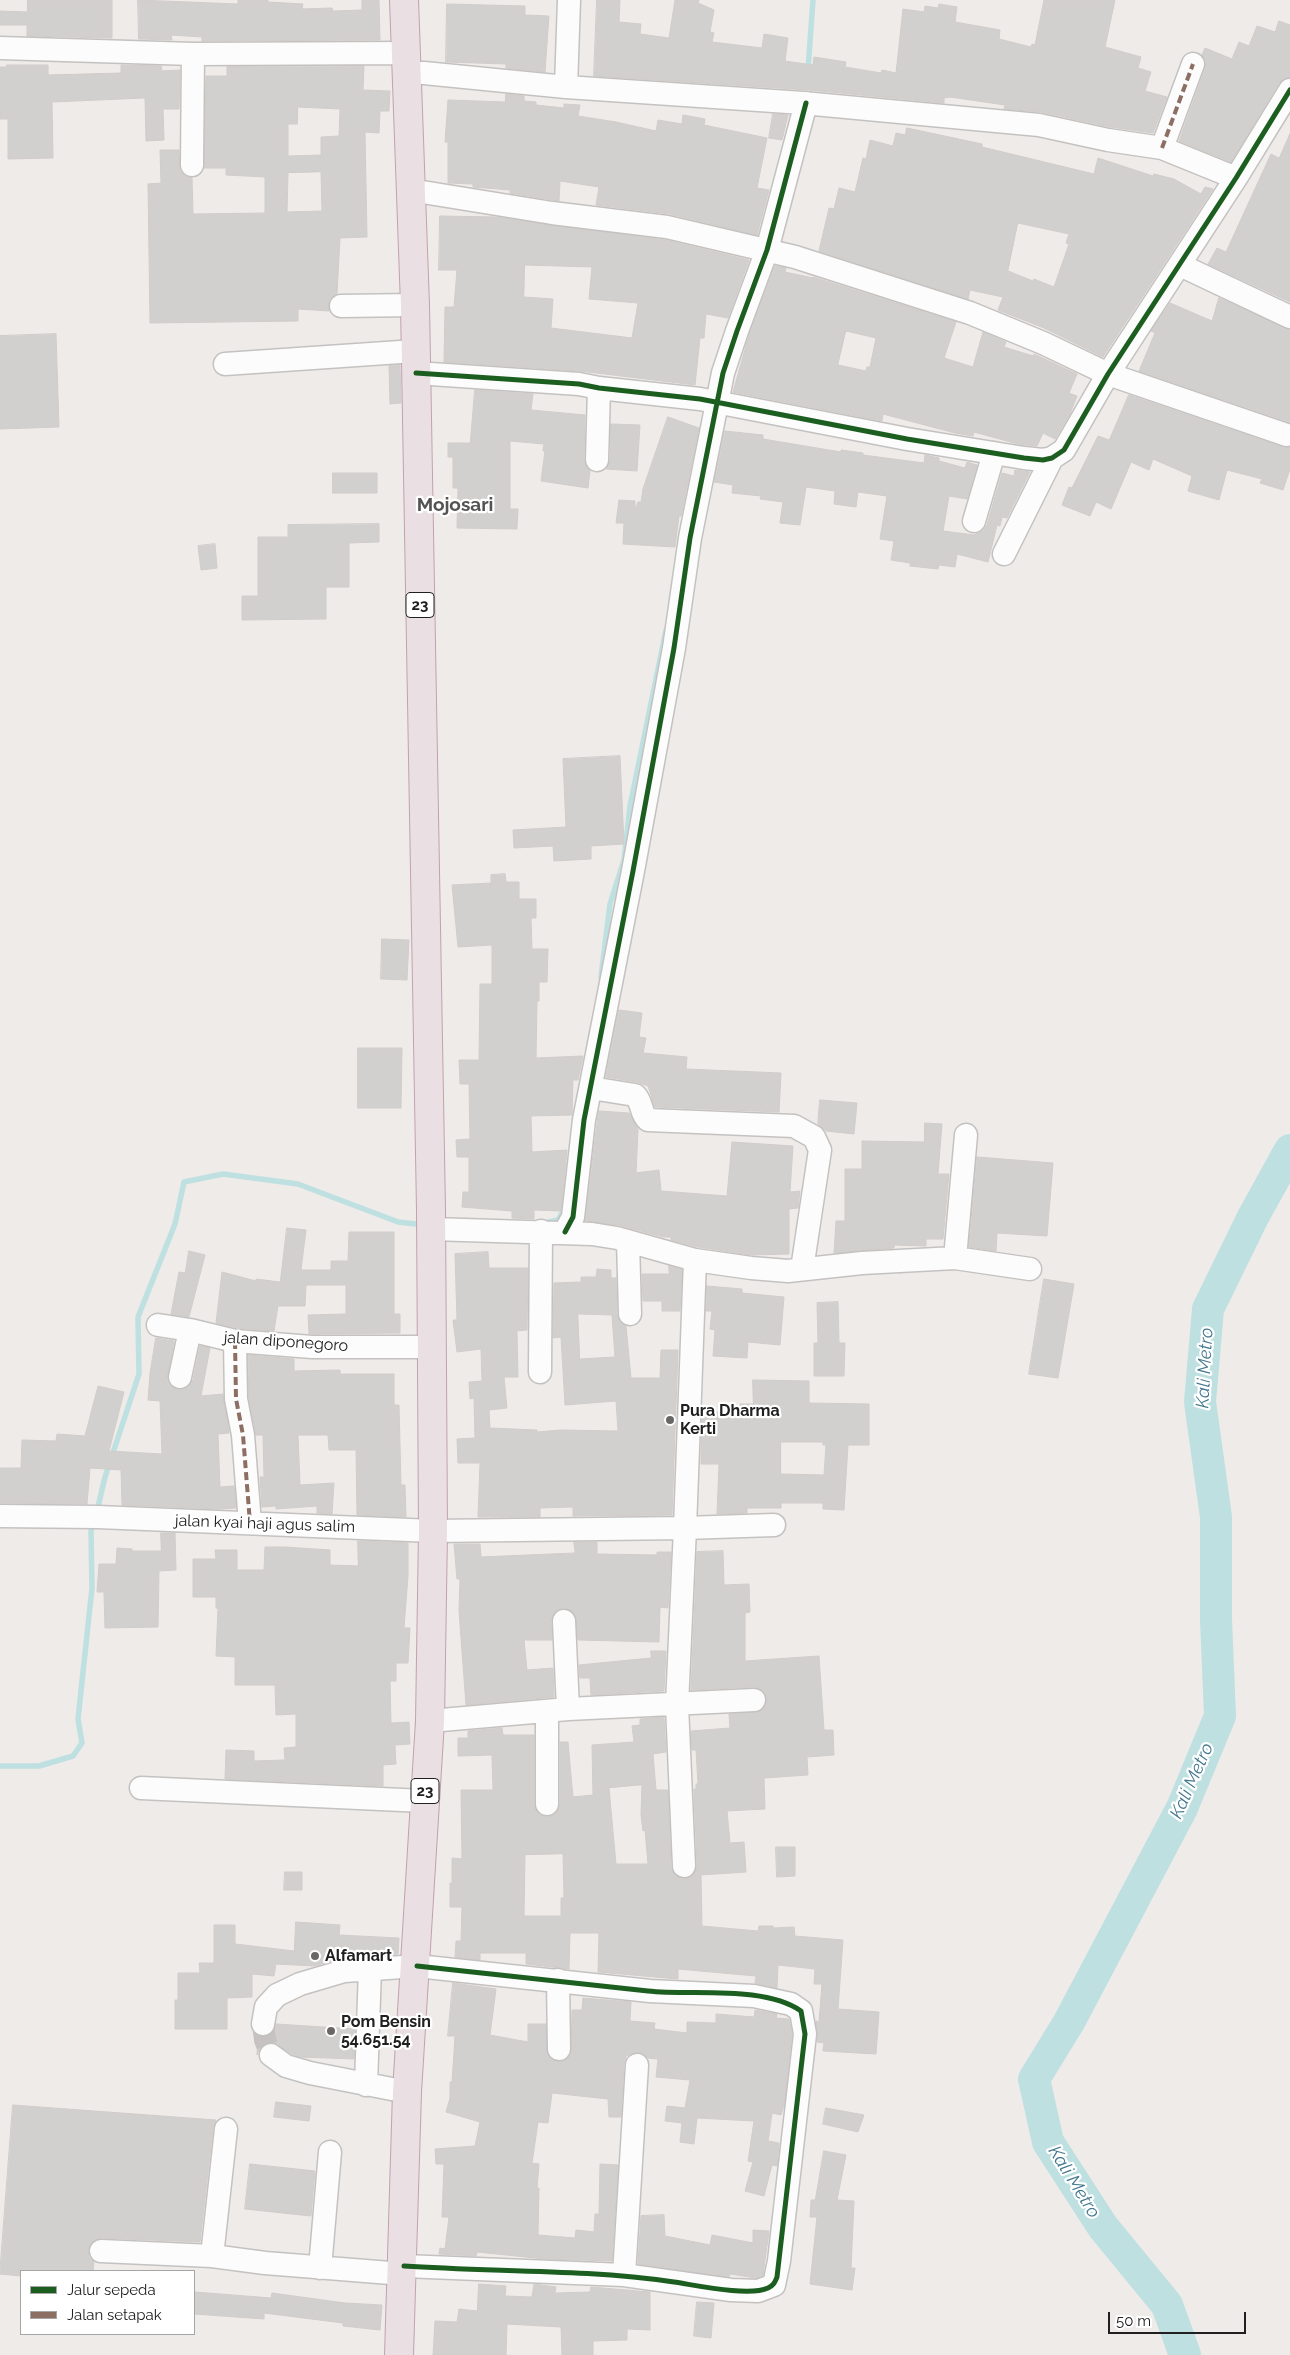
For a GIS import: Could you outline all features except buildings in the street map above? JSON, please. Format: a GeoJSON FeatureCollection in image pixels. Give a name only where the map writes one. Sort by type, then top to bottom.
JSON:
{"type":"FeatureCollection","features":[{"type":"Feature","properties":{"kind":"highway","name":"23"},"geometry":{"type":"LineString","coordinates":[[399,2355],[404,2270],[407,2092],[417,1966],[424,1801],[430,1721],[433,1531],[431,1222],[416,362],[404,0]]}},
{"type":"Feature","properties":{"kind":"street"},"geometry":{"type":"LineString","coordinates":[[566,87],[569,0]]}},
{"type":"Feature","properties":{"kind":"street"},"geometry":{"type":"LineString","coordinates":[[0,48],[407,63],[424,72],[566,87],[802,103],[1039,125],[1108,140],[1162,148],[1236,178]]}},
{"type":"Feature","properties":{"kind":"street"},"geometry":{"type":"LineString","coordinates":[[192,165],[193,54]]}},
{"type":"Feature","properties":{"kind":"street"},"geometry":{"type":"LineString","coordinates":[[1162,148],[1193,64]]}},
{"type":"Feature","properties":{"kind":"street"},"geometry":{"type":"LineString","coordinates":[[225,364],[416,362],[711,402],[994,453],[1043,460],[1052,458],[1064,450],[1108,374],[1288,97]]}},
{"type":"Feature","properties":{"kind":"street"},"geometry":{"type":"LineString","coordinates":[[566,1232],[574,1217],[584,1120],[674,648],[711,402],[737,331],[802,103]]}},
{"type":"Feature","properties":{"kind":"street"},"geometry":{"type":"LineString","coordinates":[[410,190],[552,213],[667,227],[761,249],[848,274],[970,313],[1043,343],[1108,374],[1288,435]]}},
{"type":"Feature","properties":{"kind":"street"},"geometry":{"type":"LineString","coordinates":[[1180,265],[1290,317]]}},
{"type":"Feature","properties":{"kind":"street"},"geometry":{"type":"LineString","coordinates":[[341,306],[414,305]]}},
{"type":"Feature","properties":{"kind":"street"},"geometry":{"type":"LineString","coordinates":[[597,460],[599,388]]}},
{"type":"Feature","properties":{"kind":"street"},"geometry":{"type":"LineString","coordinates":[[974,521],[994,453]]}},
{"type":"Feature","properties":{"kind":"street"},"geometry":{"type":"LineString","coordinates":[[1004,554],[1052,458]]}},
{"type":"Feature","properties":{"kind":"street"},"geometry":{"type":"LineString","coordinates":[[591,1088],[635,1095],[640,1101],[642,1114],[648,1120],[794,1126],[814,1137],[820,1150],[802,1269]]}},
{"type":"Feature","properties":{"kind":"street"},"geometry":{"type":"LineString","coordinates":[[955,1258],[966,1135]]}},
{"type":"Feature","properties":{"kind":"street"},"geometry":{"type":"LineString","coordinates":[[431,1222],[605,1236],[695,1260],[788,1271],[955,1258],[1030,1269]]}},
{"type":"Feature","properties":{"kind":"street"},"geometry":{"type":"LineString","coordinates":[[540,1372],[541,1231]]}},
{"type":"Feature","properties":{"kind":"street"},"geometry":{"type":"LineString","coordinates":[[628,1242],[630,1314]]}},
{"type":"Feature","properties":{"kind":"street"},"geometry":{"type":"LineString","coordinates":[[684,1866],[677,1705],[695,1260]]}},
{"type":"Feature","properties":{"kind":"street","name":"jalan diponegoro"},"geometry":{"type":"LineString","coordinates":[[158,1325],[190,1330],[235,1341],[312,1347],[431,1347]]}},
{"type":"Feature","properties":{"kind":"street"},"geometry":{"type":"LineString","coordinates":[[180,1377],[190,1330]]}},
{"type":"Feature","properties":{"kind":"street"},"geometry":{"type":"LineString","coordinates":[[235,1341],[236,1398],[243,1435],[250,1523]]}},
{"type":"Feature","properties":{"kind":"street","name":"jalan kyai haji agus salim"},"geometry":{"type":"LineString","coordinates":[[0,1516],[98,1517],[433,1531],[774,1525]]}},
{"type":"Feature","properties":{"kind":"street"},"geometry":{"type":"LineString","coordinates":[[547,1804],[558,1710],[564,1621]]}},
{"type":"Feature","properties":{"kind":"street"},"geometry":{"type":"LineString","coordinates":[[430,1721],[558,1710],[754,1700]]}},
{"type":"Feature","properties":{"kind":"street"},"geometry":{"type":"LineString","coordinates":[[141,1788],[424,1801]]}},
{"type":"Feature","properties":{"kind":"street"},"geometry":{"type":"LineString","coordinates":[[101,2251],[212,2256],[320,2268],[624,2275],[731,2290],[758,2291],[774,2285],[779,2261],[805,2034],[801,2011],[791,2004],[754,1996],[650,1991],[417,1966],[344,1971],[300,1984],[277,1995],[266,2007],[262,2024]]}},
{"type":"Feature","properties":{"kind":"street"},"geometry":{"type":"LineString","coordinates":[[366,2085],[370,1968]]}},
{"type":"Feature","properties":{"kind":"street"},"geometry":{"type":"LineString","coordinates":[[558,1980],[560,2049]]}},
{"type":"Feature","properties":{"kind":"street"},"geometry":{"type":"LineString","coordinates":[[272,2055],[286,2066],[332,2079],[407,2092]]}},
{"type":"Feature","properties":{"kind":"street"},"geometry":{"type":"LineString","coordinates":[[624,2275],[638,2065]]}},
{"type":"Feature","properties":{"kind":"street"},"geometry":{"type":"LineString","coordinates":[[212,2256],[226,2129]]}},
{"type":"Feature","properties":{"kind":"street"},"geometry":{"type":"LineString","coordinates":[[320,2268],[330,2152]]}},
{"type":"Feature","properties":{"kind":"waterway"},"geometry":{"type":"LineString","coordinates":[[808,70],[813,0]]}},
{"type":"Feature","properties":{"kind":"waterway"},"geometry":{"type":"LineString","coordinates":[[601,977],[610,904],[624,860],[630,806],[666,630]]}},
{"type":"Feature","properties":{"kind":"waterway","name":"Kali Metro"},"geometry":{"type":"LineString","coordinates":[[1185,2355],[1167,2305],[1103,2227],[1048,2142],[1034,2079],[1069,2022],[1182,1808],[1220,1716],[1216,1619],[1216,1517],[1200,1402],[1208,1309],[1253,1217],[1290,1150]]}},
{"type":"Feature","properties":{"kind":"waterway"},"geometry":{"type":"LineString","coordinates":[[97,1511],[105,1477],[139,1374],[138,1317],[175,1224],[184,1182],[223,1174],[298,1184],[398,1222],[425,1225]]}},
{"type":"Feature","properties":{"kind":"waterway"},"geometry":{"type":"LineString","coordinates":[[543,1223],[558,1220],[566,1206]]}},
{"type":"Feature","properties":{"kind":"waterway"},"geometry":{"type":"LineString","coordinates":[[0,1766],[39,1766],[73,1756],[82,1743],[78,1719],[92,1588],[91,1531],[93,1523]]}},
{"type":"Feature","properties":{"kind":"tunnel"},"geometry":{"type":"LineString","coordinates":[[263,2024],[265,2040],[271,2055]]}},
{"type":"Feature","properties":{"kind":"marked path"},"geometry":{"type":"LineString","coordinates":[[1162,148],[1193,64]]}},
{"type":"Feature","properties":{"kind":"marked path"},"geometry":{"type":"LineString","coordinates":[[235,1341],[236,1399],[243,1435],[250,1523]]}},
{"type":"Feature","properties":{"kind":"cycle path"},"geometry":{"type":"LineString","coordinates":[[416,373],[579,384],[599,388],[700,399],[907,439],[1024,458],[1043,460],[1052,458],[1064,450],[1108,374],[1236,178],[1290,90]]}},
{"type":"Feature","properties":{"kind":"cycle path"},"geometry":{"type":"LineString","coordinates":[[565,1232],[573,1217],[584,1120],[633,871],[674,648],[690,538],[723,373],[767,250],[806,103]]}},
{"type":"Feature","properties":{"kind":"cycle path"},"geometry":{"type":"LineString","coordinates":[[404,2266],[606,2275],[735,2291],[759,2290],[770,2287],[777,2277],[805,2034],[801,2011],[785,2003],[767,1998],[727,1993],[648,1991],[417,1966]]}},
{"type":"Feature","properties":{"kind":"place","name":"Pura Dharma Kerti"},"geometry":{"type":"Point","coordinates":[670,1420]}},
{"type":"Feature","properties":{"kind":"place","name":"Alfamart"},"geometry":{"type":"Point","coordinates":[315,1956]}},
{"type":"Feature","properties":{"kind":"place","name":"Pom Bensin 54.651.54"},"geometry":{"type":"Point","coordinates":[331,2031]}},
{"type":"Feature","properties":{"kind":"district","name":"Mojosari"},"geometry":{"type":"Point","coordinates":[455,505]}}]}
